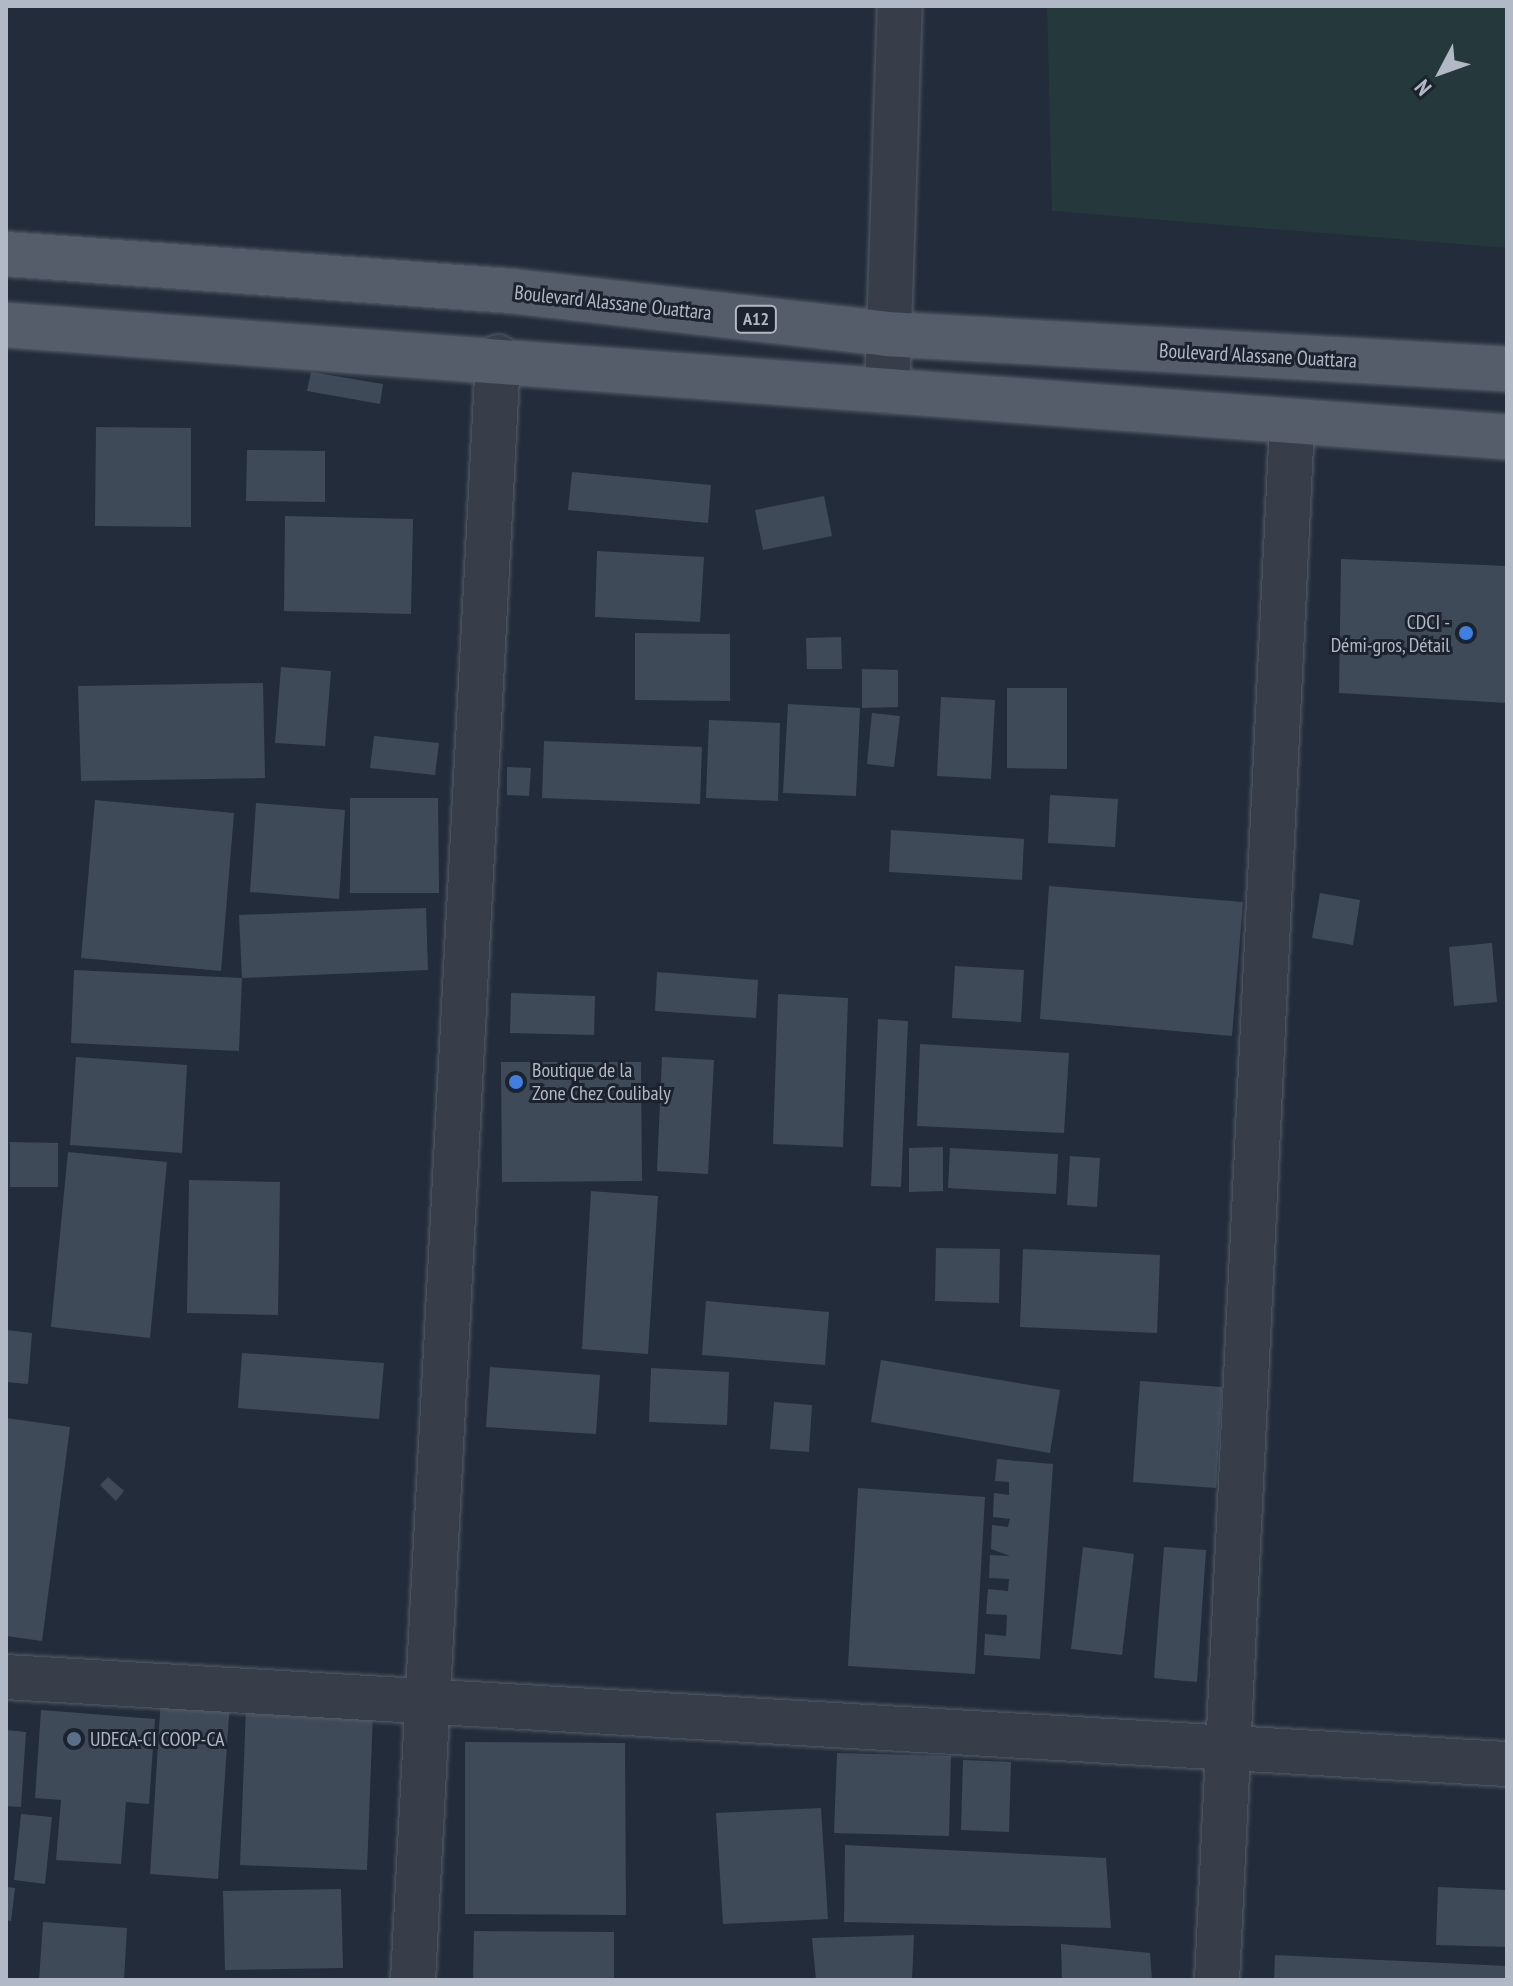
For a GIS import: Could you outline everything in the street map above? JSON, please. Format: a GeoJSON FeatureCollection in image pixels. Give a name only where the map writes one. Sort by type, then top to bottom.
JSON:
{"type":"FeatureCollection","features":[{"type":"Feature","properties":{"kind":"main road","name":"Boulevard Alassane Ouattara"},"geometry":{"type":"LineString","coordinates":[[6,254],[511,291],[886,334],[1507,369]]}},
{"type":"Feature","properties":{"kind":"main road"},"geometry":{"type":"LineString","coordinates":[[6,325],[498,357],[887,391],[1507,437]]}},
{"type":"Feature","properties":{"kind":"street"},"geometry":{"type":"LineString","coordinates":[[887,391],[886,334],[900,6]]}},
{"type":"Feature","properties":{"kind":"street"},"geometry":{"type":"LineString","coordinates":[[413,1980],[431,1702],[498,357]]}},
{"type":"Feature","properties":{"kind":"street"},"geometry":{"type":"LineString","coordinates":[[1217,1980],[1233,1748],[1292,423]]}},
{"type":"Feature","properties":{"kind":"street"},"geometry":{"type":"LineString","coordinates":[[6,1677],[1507,1764]]}},
{"type":"Feature","properties":{"kind":"shaded area"},"geometry":{"type":"Polygon","coordinates":[[[1047,6],[1507,6],[1507,248],[1052,211],[1047,6]]]}},
{"type":"Feature","properties":{"kind":"building"},"geometry":{"type":"Polygon","coordinates":[[[311,372],[383,384],[380,404],[307,391],[311,372]]]}},
{"type":"Feature","properties":{"kind":"building"},"geometry":{"type":"Polygon","coordinates":[[[96,427],[191,428],[191,527],[95,526],[96,427]]]}},
{"type":"Feature","properties":{"kind":"building"},"geometry":{"type":"Polygon","coordinates":[[[247,450],[325,451],[325,502],[246,501],[247,450]]]}},
{"type":"Feature","properties":{"kind":"building"},"geometry":{"type":"Polygon","coordinates":[[[572,472],[711,485],[708,523],[568,510],[572,472]]]}},
{"type":"Feature","properties":{"kind":"building"},"geometry":{"type":"Polygon","coordinates":[[[824,496],[832,536],[763,550],[755,510],[824,496]]]}},
{"type":"Feature","properties":{"kind":"building"},"geometry":{"type":"Polygon","coordinates":[[[285,516],[413,519],[411,614],[284,611],[285,516]]]}},
{"type":"Feature","properties":{"kind":"building"},"geometry":{"type":"Polygon","coordinates":[[[597,551],[704,557],[700,622],[595,617],[597,551]]]}},
{"type":"Feature","properties":{"kind":"building"},"geometry":{"type":"Polygon","coordinates":[[[1341,559],[1507,566],[1507,703],[1339,693],[1341,559]]]}},
{"type":"Feature","properties":{"kind":"building"},"geometry":{"type":"Polygon","coordinates":[[[635,633],[730,634],[730,701],[635,700],[635,633]]]}},
{"type":"Feature","properties":{"kind":"building"},"geometry":{"type":"Polygon","coordinates":[[[841,637],[842,669],[807,669],[806,638],[841,637]]]}},
{"type":"Feature","properties":{"kind":"building"},"geometry":{"type":"Polygon","coordinates":[[[281,667],[331,671],[325,746],[275,743],[281,667]]]}},
{"type":"Feature","properties":{"kind":"building"},"geometry":{"type":"Polygon","coordinates":[[[862,669],[898,670],[898,707],[862,708],[862,669]]]}},
{"type":"Feature","properties":{"kind":"building"},"geometry":{"type":"Polygon","coordinates":[[[263,683],[265,778],[81,781],[78,686],[263,683]]]}},
{"type":"Feature","properties":{"kind":"building"},"geometry":{"type":"Polygon","coordinates":[[[1007,688],[1067,688],[1067,769],[1007,768],[1007,688]]]}},
{"type":"Feature","properties":{"kind":"building"},"geometry":{"type":"Polygon","coordinates":[[[941,697],[995,700],[991,779],[937,776],[941,697]]]}},
{"type":"Feature","properties":{"kind":"building"},"geometry":{"type":"Polygon","coordinates":[[[788,704],[860,708],[856,796],[783,793],[788,704]]]}},
{"type":"Feature","properties":{"kind":"building"},"geometry":{"type":"Polygon","coordinates":[[[872,713],[900,716],[894,767],[867,764],[872,713]]]}},
{"type":"Feature","properties":{"kind":"building"},"geometry":{"type":"Polygon","coordinates":[[[709,720],[780,723],[778,801],[706,798],[709,720]]]}},
{"type":"Feature","properties":{"kind":"building"},"geometry":{"type":"Polygon","coordinates":[[[374,736],[439,743],[435,775],[370,768],[374,736]]]}},
{"type":"Feature","properties":{"kind":"building"},"geometry":{"type":"Polygon","coordinates":[[[544,741],[702,747],[700,804],[542,798],[544,741]]]}},
{"type":"Feature","properties":{"kind":"building"},"geometry":{"type":"Polygon","coordinates":[[[507,767],[531,768],[529,796],[507,795],[507,767]]]}},
{"type":"Feature","properties":{"kind":"building"},"geometry":{"type":"Polygon","coordinates":[[[1050,795],[1118,799],[1115,847],[1048,843],[1050,795]]]}},
{"type":"Feature","properties":{"kind":"building"},"geometry":{"type":"Polygon","coordinates":[[[350,798],[438,798],[439,893],[350,893],[350,798]]]}},
{"type":"Feature","properties":{"kind":"building"},"geometry":{"type":"Polygon","coordinates":[[[95,800],[234,813],[221,971],[81,958],[95,800]]]}},
{"type":"Feature","properties":{"kind":"building"},"geometry":{"type":"Polygon","coordinates":[[[256,803],[345,810],[339,899],[250,892],[256,803]]]}},
{"type":"Feature","properties":{"kind":"building"},"geometry":{"type":"Polygon","coordinates":[[[891,830],[1024,839],[1022,880],[889,872],[891,830]]]}},
{"type":"Feature","properties":{"kind":"building"},"geometry":{"type":"Polygon","coordinates":[[[1049,886],[1243,902],[1232,1036],[1040,1019],[1049,886]]]}},
{"type":"Feature","properties":{"kind":"building"},"geometry":{"type":"Polygon","coordinates":[[[1320,893],[1360,900],[1353,945],[1312,938],[1320,893]]]}},
{"type":"Feature","properties":{"kind":"building"},"geometry":{"type":"Polygon","coordinates":[[[426,908],[428,970],[242,978],[239,915],[426,908]]]}},
{"type":"Feature","properties":{"kind":"building"},"geometry":{"type":"Polygon","coordinates":[[[1492,943],[1497,1002],[1454,1006],[1449,947],[1492,943]]]}},
{"type":"Feature","properties":{"kind":"building"},"geometry":{"type":"Polygon","coordinates":[[[955,966],[1024,970],[1021,1022],[952,1018],[955,966]]]}},
{"type":"Feature","properties":{"kind":"building"},"geometry":{"type":"Polygon","coordinates":[[[74,970],[242,978],[239,1051],[71,1043],[74,970]]]}},
{"type":"Feature","properties":{"kind":"building"},"geometry":{"type":"Polygon","coordinates":[[[657,972],[758,980],[756,1018],[655,1011],[657,972]]]}},
{"type":"Feature","properties":{"kind":"building"},"geometry":{"type":"Polygon","coordinates":[[[511,993],[595,996],[594,1035],[510,1033],[511,993]]]}},
{"type":"Feature","properties":{"kind":"building"},"geometry":{"type":"Polygon","coordinates":[[[778,994],[848,998],[843,1147],[773,1144],[778,994]]]}},
{"type":"Feature","properties":{"kind":"building"},"geometry":{"type":"Polygon","coordinates":[[[878,1019],[908,1021],[901,1187],[871,1186],[878,1019]]]}},
{"type":"Feature","properties":{"kind":"building"},"geometry":{"type":"Polygon","coordinates":[[[920,1044],[1069,1053],[1064,1133],[917,1126],[920,1044]]]}},
{"type":"Feature","properties":{"kind":"building"},"geometry":{"type":"Polygon","coordinates":[[[76,1057],[187,1065],[182,1153],[70,1145],[76,1057]]]}},
{"type":"Feature","properties":{"kind":"building"},"geometry":{"type":"Polygon","coordinates":[[[662,1057],[714,1060],[708,1174],[657,1171],[662,1057]]]}},
{"type":"Feature","properties":{"kind":"building"},"geometry":{"type":"Polygon","coordinates":[[[501,1062],[641,1062],[642,1181],[502,1182],[501,1062]]]}},
{"type":"Feature","properties":{"kind":"building"},"geometry":{"type":"Polygon","coordinates":[[[10,1142],[58,1143],[58,1187],[10,1187],[10,1142]]]}},
{"type":"Feature","properties":{"kind":"building"},"geometry":{"type":"Polygon","coordinates":[[[943,1147],[943,1191],[909,1192],[909,1148],[943,1147]]]}},
{"type":"Feature","properties":{"kind":"building"},"geometry":{"type":"Polygon","coordinates":[[[950,1148],[1058,1154],[1056,1194],[948,1188],[950,1148]]]}},
{"type":"Feature","properties":{"kind":"building"},"geometry":{"type":"Polygon","coordinates":[[[68,1152],[167,1162],[150,1338],[51,1327],[68,1152]]]}},
{"type":"Feature","properties":{"kind":"building"},"geometry":{"type":"Polygon","coordinates":[[[1070,1156],[1100,1158],[1097,1207],[1067,1205],[1070,1156]]]}},
{"type":"Feature","properties":{"kind":"building"},"geometry":{"type":"Polygon","coordinates":[[[189,1180],[280,1182],[278,1315],[187,1313],[189,1180]]]}},
{"type":"Feature","properties":{"kind":"building"},"geometry":{"type":"Polygon","coordinates":[[[591,1191],[658,1196],[648,1354],[582,1349],[591,1191]]]}},
{"type":"Feature","properties":{"kind":"building"},"geometry":{"type":"Polygon","coordinates":[[[936,1248],[1000,1249],[999,1303],[935,1301],[936,1248]]]}},
{"type":"Feature","properties":{"kind":"building"},"geometry":{"type":"Polygon","coordinates":[[[1023,1249],[1160,1255],[1157,1333],[1020,1327],[1023,1249]]]}},
{"type":"Feature","properties":{"kind":"building"},"geometry":{"type":"Polygon","coordinates":[[[706,1301],[829,1312],[825,1365],[702,1355],[706,1301]]]}},
{"type":"Feature","properties":{"kind":"building"},"geometry":{"type":"Polygon","coordinates":[[[6,1330],[32,1333],[28,1384],[6,1382],[6,1330]]]}},
{"type":"Feature","properties":{"kind":"building"},"geometry":{"type":"Polygon","coordinates":[[[242,1353],[384,1363],[379,1419],[238,1408],[242,1353]]]}},
{"type":"Feature","properties":{"kind":"building"},"geometry":{"type":"Polygon","coordinates":[[[881,1360],[1060,1390],[1050,1453],[871,1422],[881,1360]]]}},
{"type":"Feature","properties":{"kind":"building"},"geometry":{"type":"Polygon","coordinates":[[[490,1367],[600,1375],[596,1434],[486,1427],[490,1367]]]}},
{"type":"Feature","properties":{"kind":"building"},"geometry":{"type":"Polygon","coordinates":[[[651,1368],[729,1372],[727,1425],[649,1422],[651,1368]]]}},
{"type":"Feature","properties":{"kind":"building"},"geometry":{"type":"Polygon","coordinates":[[[1140,1381],[1222,1387],[1216,1488],[1133,1482],[1140,1381]]]}},
{"type":"Feature","properties":{"kind":"building"},"geometry":{"type":"Polygon","coordinates":[[[774,1402],[812,1405],[809,1452],[770,1449],[774,1402]]]}},
{"type":"Feature","properties":{"kind":"building"},"geometry":{"type":"Polygon","coordinates":[[[6,1418],[70,1427],[42,1641],[6,1636],[6,1418]]]}},
{"type":"Feature","properties":{"kind":"building"},"geometry":{"type":"Polygon","coordinates":[[[997,1459],[1053,1464],[1040,1659],[984,1655],[985,1634],[1006,1636],[1007,1615],[986,1614],[988,1589],[1008,1591],[1009,1579],[989,1578],[990,1555],[1010,1556],[991,1549],[992,1525],[1008,1527],[1010,1519],[993,1517],[994,1493],[1009,1495],[1009,1482],[995,1481],[997,1459]]]}},
{"type":"Feature","properties":{"kind":"building"},"geometry":{"type":"Polygon","coordinates":[[[108,1477],[124,1491],[116,1501],[100,1485],[108,1477]]]}},
{"type":"Feature","properties":{"kind":"building"},"geometry":{"type":"Polygon","coordinates":[[[858,1488],[985,1497],[975,1674],[848,1666],[858,1488]]]}},
{"type":"Feature","properties":{"kind":"building"},"geometry":{"type":"Polygon","coordinates":[[[1083,1547],[1134,1554],[1122,1655],[1071,1649],[1083,1547]]]}},
{"type":"Feature","properties":{"kind":"building"},"geometry":{"type":"Polygon","coordinates":[[[1164,1547],[1206,1550],[1197,1682],[1154,1678],[1164,1547]]]}},
{"type":"Feature","properties":{"kind":"building"},"geometry":{"type":"Polygon","coordinates":[[[161,1697],[230,1701],[218,1879],[150,1874],[161,1697]]]}},
{"type":"Feature","properties":{"kind":"building"},"geometry":{"type":"Polygon","coordinates":[[[246,1708],[373,1713],[367,1870],[240,1865],[246,1708]]]}},
{"type":"Feature","properties":{"kind":"building"},"geometry":{"type":"Polygon","coordinates":[[[41,1710],[155,1719],[149,1804],[126,1802],[121,1864],[56,1860],[61,1800],[35,1798],[41,1710]]]}},
{"type":"Feature","properties":{"kind":"building"},"geometry":{"type":"Polygon","coordinates":[[[6,1730],[26,1732],[21,1807],[6,1806],[6,1730]]]}},
{"type":"Feature","properties":{"kind":"building"},"geometry":{"type":"Polygon","coordinates":[[[465,1742],[625,1743],[626,1915],[465,1914],[465,1742]]]}},
{"type":"Feature","properties":{"kind":"building"},"geometry":{"type":"Polygon","coordinates":[[[837,1753],[951,1756],[949,1836],[834,1833],[837,1753]]]}},
{"type":"Feature","properties":{"kind":"building"},"geometry":{"type":"Polygon","coordinates":[[[963,1760],[1011,1762],[1009,1832],[961,1830],[963,1760]]]}},
{"type":"Feature","properties":{"kind":"building"},"geometry":{"type":"Polygon","coordinates":[[[821,1808],[828,1919],[723,1924],[716,1813],[821,1808]]]}},
{"type":"Feature","properties":{"kind":"building"},"geometry":{"type":"Polygon","coordinates":[[[21,1814],[52,1817],[45,1884],[14,1880],[21,1814]]]}},
{"type":"Feature","properties":{"kind":"building"},"geometry":{"type":"Polygon","coordinates":[[[845,1845],[1106,1858],[1111,1928],[844,1922],[845,1845]]]}},
{"type":"Feature","properties":{"kind":"building"},"geometry":{"type":"Polygon","coordinates":[[[6,1887],[15,1888],[11,1921],[6,1920],[6,1887]]]}},
{"type":"Feature","properties":{"kind":"building"},"geometry":{"type":"Polygon","coordinates":[[[1438,1887],[1507,1890],[1507,1947],[1436,1945],[1438,1887]]]}},
{"type":"Feature","properties":{"kind":"building"},"geometry":{"type":"Polygon","coordinates":[[[341,1889],[343,1968],[225,1970],[223,1891],[341,1889]]]}},
{"type":"Feature","properties":{"kind":"building"},"geometry":{"type":"Polygon","coordinates":[[[43,1922],[127,1928],[124,1980],[39,1980],[43,1922]]]}},
{"type":"Feature","properties":{"kind":"building"},"geometry":{"type":"Polygon","coordinates":[[[474,1931],[614,1932],[614,1980],[473,1980],[474,1931]]]}},
{"type":"Feature","properties":{"kind":"building"},"geometry":{"type":"Polygon","coordinates":[[[914,1935],[912,1980],[816,1980],[812,1938],[914,1935]]]}},
{"type":"Feature","properties":{"kind":"building"},"geometry":{"type":"Polygon","coordinates":[[[1061,1944],[1150,1953],[1152,1980],[1062,1980],[1061,1944]]]}},
{"type":"Feature","properties":{"kind":"building"},"geometry":{"type":"Polygon","coordinates":[[[1275,1955],[1507,1966],[1507,1980],[1274,1980],[1275,1955]]]}},
{"type":"Feature","properties":{"kind":"place","name":"CDCI - Démi-gros, Détail"},"geometry":{"type":"Point","coordinates":[1466,633]}},
{"type":"Feature","properties":{"kind":"place","name":"Boutique de la Zone Chez Coulibaly"},"geometry":{"type":"Point","coordinates":[516,1082]}},
{"type":"Feature","properties":{"kind":"place","name":"UDECA-CI COOP-CA"},"geometry":{"type":"Point","coordinates":[74,1739]}}]}
